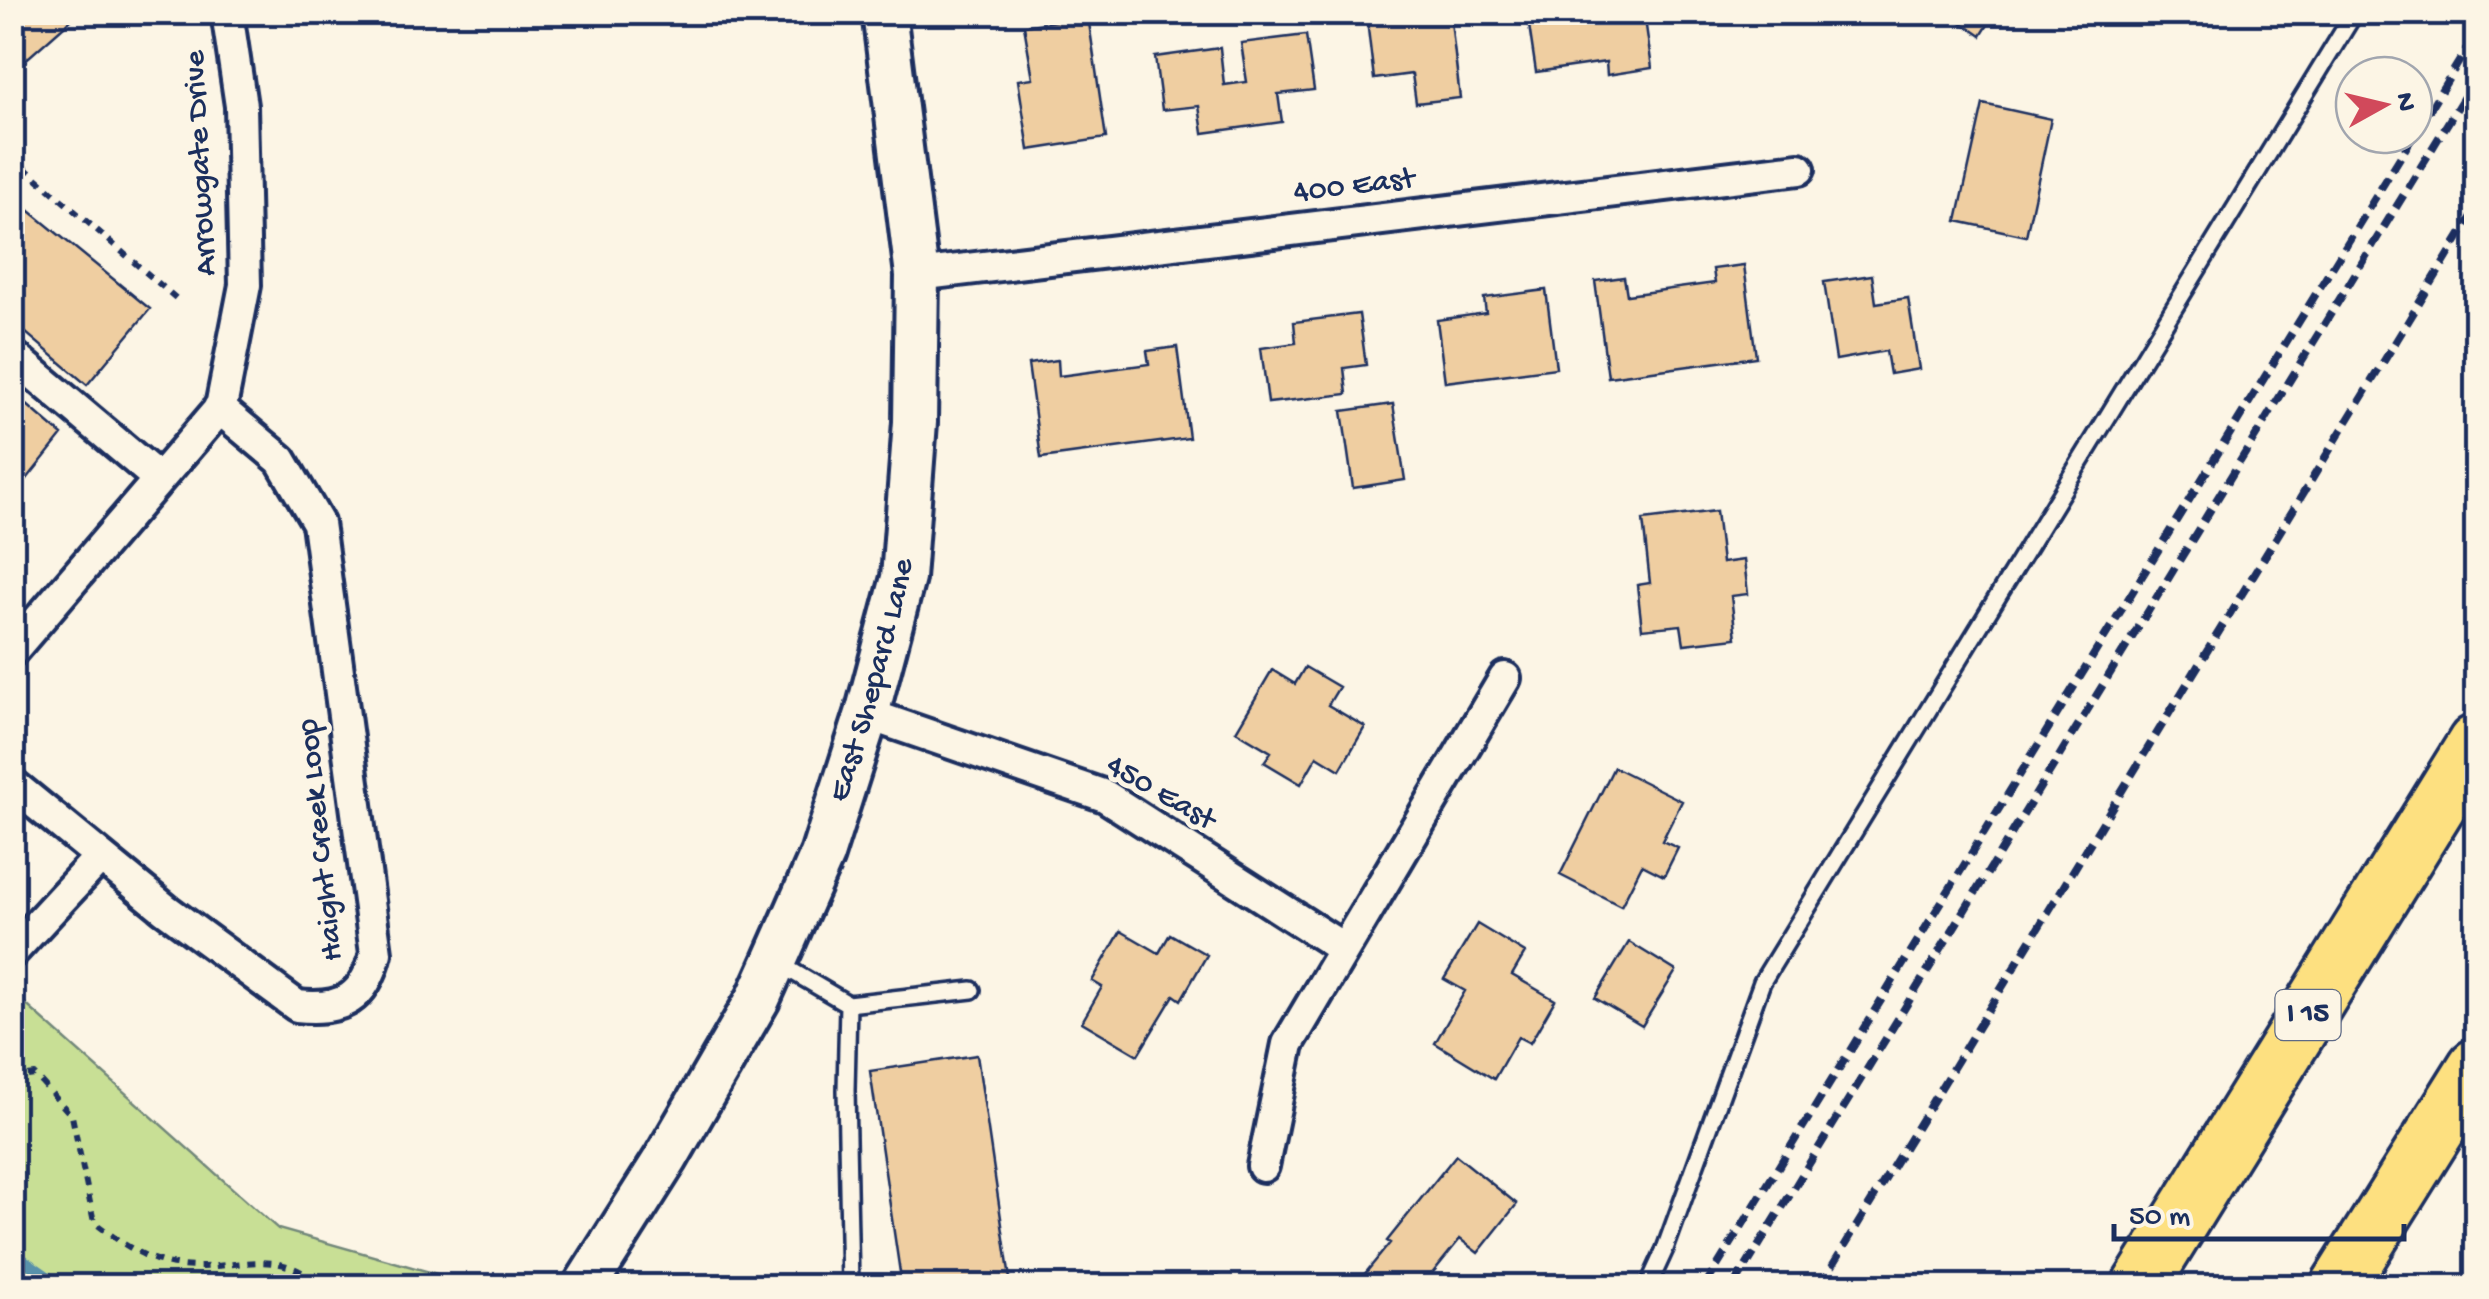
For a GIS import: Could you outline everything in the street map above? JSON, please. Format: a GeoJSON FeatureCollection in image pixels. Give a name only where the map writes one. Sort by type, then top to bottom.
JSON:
{"type":"FeatureCollection","features":[{"type":"Feature","properties":{"kind":"highway","name":"I 15"},"geometry":{"type":"LineString","coordinates":[[2140,1286],[2476,743]]}},
{"type":"Feature","properties":{"kind":"highway"},"geometry":{"type":"LineString","coordinates":[[2339,1286],[2476,1067]]}},
{"type":"Feature","properties":{"kind":"street","name":"Arrowgate Drive"},"geometry":{"type":"LineString","coordinates":[[12,650],[220,408],[245,285],[241,106],[227,12]]}},
{"type":"Feature","properties":{"kind":"street","name":"East Shepard Lane"},"geometry":{"type":"LineString","coordinates":[[586,1286],[758,999],[822,855],[867,714],[903,578],[916,422],[918,275],[884,12]]}},
{"type":"Feature","properties":{"kind":"street","name":"400 East"},"geometry":{"type":"LineString","coordinates":[[918,275],[1799,169]]}},
{"type":"Feature","properties":{"kind":"street"},"geometry":{"type":"LineString","coordinates":[[12,355],[159,480]]}},
{"type":"Feature","properties":{"kind":"street","name":"Haight Creek Loop"},"geometry":{"type":"LineString","coordinates":[[12,784],[100,857],[297,1006],[322,1009],[347,1001],[369,982],[376,952],[318,522],[282,460],[220,408]]}},
{"type":"Feature","properties":{"kind":"street"},"geometry":{"type":"LineString","coordinates":[[1262,1166],[1288,1044],[1505,678]]}},
{"type":"Feature","properties":{"kind":"street","name":"450 East"},"geometry":{"type":"LineString","coordinates":[[867,714],[1105,796],[1344,949]]}},
{"type":"Feature","properties":{"kind":"street"},"geometry":{"type":"LineString","coordinates":[[12,952],[100,857]]}},
{"type":"Feature","properties":{"kind":"lane"},"geometry":{"type":"LineString","coordinates":[[1648,1286],[1762,982],[2356,12]]}},
{"type":"Feature","properties":{"kind":"lane"},"geometry":{"type":"LineString","coordinates":[[775,961],[848,1004],[972,990]]}},
{"type":"Feature","properties":{"kind":"lane"},"geometry":{"type":"LineString","coordinates":[[848,1004],[850,1286]]}},
{"type":"Feature","properties":{"kind":"path"},"geometry":{"type":"LineString","coordinates":[[12,156],[178,300]]}},
{"type":"Feature","properties":{"kind":"path"},"geometry":{"type":"LineString","coordinates":[[12,542],[19,548],[12,554]]}},
{"type":"Feature","properties":{"kind":"path"},"geometry":{"type":"LineString","coordinates":[[12,1078],[35,1076],[72,1116],[94,1222],[127,1248],[170,1264],[205,1267],[277,1260],[320,1286]]}},
{"type":"Feature","properties":{"kind":"green space"},"geometry":{"type":"Polygon","coordinates":[[[12,992],[278,1229],[479,1286],[13,1286],[12,992]]]}},
{"type":"Feature","properties":{"kind":"building"},"geometry":{"type":"Polygon","coordinates":[[[12,12],[80,12],[12,72],[12,12]]]}},
{"type":"Feature","properties":{"kind":"building"},"geometry":{"type":"Polygon","coordinates":[[[1366,12],[1450,12],[1460,98],[1416,103],[1412,74],[1374,79],[1366,12]]]}},
{"type":"Feature","properties":{"kind":"building"},"geometry":{"type":"Polygon","coordinates":[[[1527,12],[1644,12],[1652,68],[1607,75],[1606,62],[1536,72],[1527,12]]]}},
{"type":"Feature","properties":{"kind":"building"},"geometry":{"type":"Polygon","coordinates":[[[1946,12],[1996,12],[1981,36],[1946,12]]]}},
{"type":"Feature","properties":{"kind":"building"},"geometry":{"type":"Polygon","coordinates":[[[1088,16],[1106,138],[1029,150],[1018,80],[1033,78],[1024,26],[1088,16]]]}},
{"type":"Feature","properties":{"kind":"building"},"geometry":{"type":"Polygon","coordinates":[[[1306,35],[1314,90],[1278,94],[1282,122],[1203,133],[1199,106],[1162,110],[1155,57],[1220,48],[1224,85],[1247,82],[1241,43],[1306,35]]]}},
{"type":"Feature","properties":{"kind":"building"},"geometry":{"type":"Polygon","coordinates":[[[1983,104],[2051,119],[2026,236],[1957,221],[1983,104]]]}},
{"type":"Feature","properties":{"kind":"building"},"geometry":{"type":"Polygon","coordinates":[[[20,203],[150,309],[87,385],[12,321],[12,212],[20,203]]]}},
{"type":"Feature","properties":{"kind":"building"},"geometry":{"type":"Polygon","coordinates":[[[1744,265],[1756,357],[1608,377],[1595,281],[1624,277],[1627,295],[1715,283],[1713,269],[1744,265]]]}},
{"type":"Feature","properties":{"kind":"building"},"geometry":{"type":"Polygon","coordinates":[[[1872,275],[1876,303],[1908,298],[1919,369],[1890,374],[1886,351],[1836,360],[1824,282],[1872,275]]]}},
{"type":"Feature","properties":{"kind":"building"},"geometry":{"type":"Polygon","coordinates":[[[1546,290],[1556,368],[1445,382],[1437,320],[1486,313],[1484,298],[1546,290]]]}},
{"type":"Feature","properties":{"kind":"building"},"geometry":{"type":"Polygon","coordinates":[[[1359,314],[1366,365],[1344,368],[1347,394],[1268,403],[1261,348],[1296,343],[1294,322],[1359,314]]]}},
{"type":"Feature","properties":{"kind":"building"},"geometry":{"type":"Polygon","coordinates":[[[1177,347],[1189,438],[1041,458],[1028,364],[1058,360],[1059,376],[1149,364],[1147,351],[1177,347]]]}},
{"type":"Feature","properties":{"kind":"building"},"geometry":{"type":"Polygon","coordinates":[[[12,392],[62,435],[12,498],[12,392]]]}},
{"type":"Feature","properties":{"kind":"building"},"geometry":{"type":"Polygon","coordinates":[[[1393,404],[1405,480],[1353,488],[1342,411],[1393,404]]]}},
{"type":"Feature","properties":{"kind":"building"},"geometry":{"type":"Polygon","coordinates":[[[1716,511],[1722,563],[1744,560],[1748,594],[1731,596],[1736,638],[1684,644],[1681,625],[1642,629],[1637,585],[1650,583],[1643,520],[1716,511]]]}},
{"type":"Feature","properties":{"kind":"building"},"geometry":{"type":"Polygon","coordinates":[[[1305,667],[1339,687],[1328,705],[1365,727],[1340,770],[1317,756],[1301,784],[1264,762],[1271,752],[1236,731],[1272,670],[1295,684],[1305,667]]]}},
{"type":"Feature","properties":{"kind":"building"},"geometry":{"type":"Polygon","coordinates":[[[1614,767],[1682,801],[1662,841],[1678,848],[1664,876],[1642,865],[1621,906],[1560,875],[1614,767]]]}},
{"type":"Feature","properties":{"kind":"building"},"geometry":{"type":"Polygon","coordinates":[[[1477,924],[1525,953],[1512,975],[1555,1000],[1530,1043],[1518,1037],[1494,1079],[1435,1043],[1465,991],[1444,979],[1477,924]]]}},
{"type":"Feature","properties":{"kind":"building"},"geometry":{"type":"Polygon","coordinates":[[[1121,931],[1159,953],[1170,934],[1207,955],[1181,1000],[1174,995],[1138,1055],[1082,1022],[1102,987],[1092,981],[1121,931]]]}},
{"type":"Feature","properties":{"kind":"building"},"geometry":{"type":"Polygon","coordinates":[[[1629,942],[1676,971],[1642,1026],[1595,998],[1629,942]]]}},
{"type":"Feature","properties":{"kind":"building"},"geometry":{"type":"Polygon","coordinates":[[[977,1055],[1011,1286],[902,1286],[870,1071],[977,1055]]]}},
{"type":"Feature","properties":{"kind":"building"},"geometry":{"type":"Polygon","coordinates":[[[1456,1155],[1517,1204],[1478,1253],[1460,1239],[1422,1286],[1366,1286],[1359,1281],[1390,1243],[1387,1241],[1456,1155]]]}},
{"type":"Feature","properties":{"kind":"building"},"geometry":{"type":"Polygon","coordinates":[[[1216,1276],[1247,1286],[1213,1286],[1216,1276]]]}},
{"type":"Feature","properties":{"kind":"waterway"},"geometry":{"type":"LineString","coordinates":[[12,1252],[61,1286]]}},
{"type":"Feature","properties":{"kind":"railway"},"geometry":{"type":"LineString","coordinates":[[1705,1286],[2476,34]]}},
{"type":"Feature","properties":{"kind":"railway"},"geometry":{"type":"LineString","coordinates":[[1734,1286],[2476,77]]}},
{"type":"Feature","properties":{"kind":"railway"},"geometry":{"type":"LineString","coordinates":[[1820,1286],[2476,210]]}}]}
